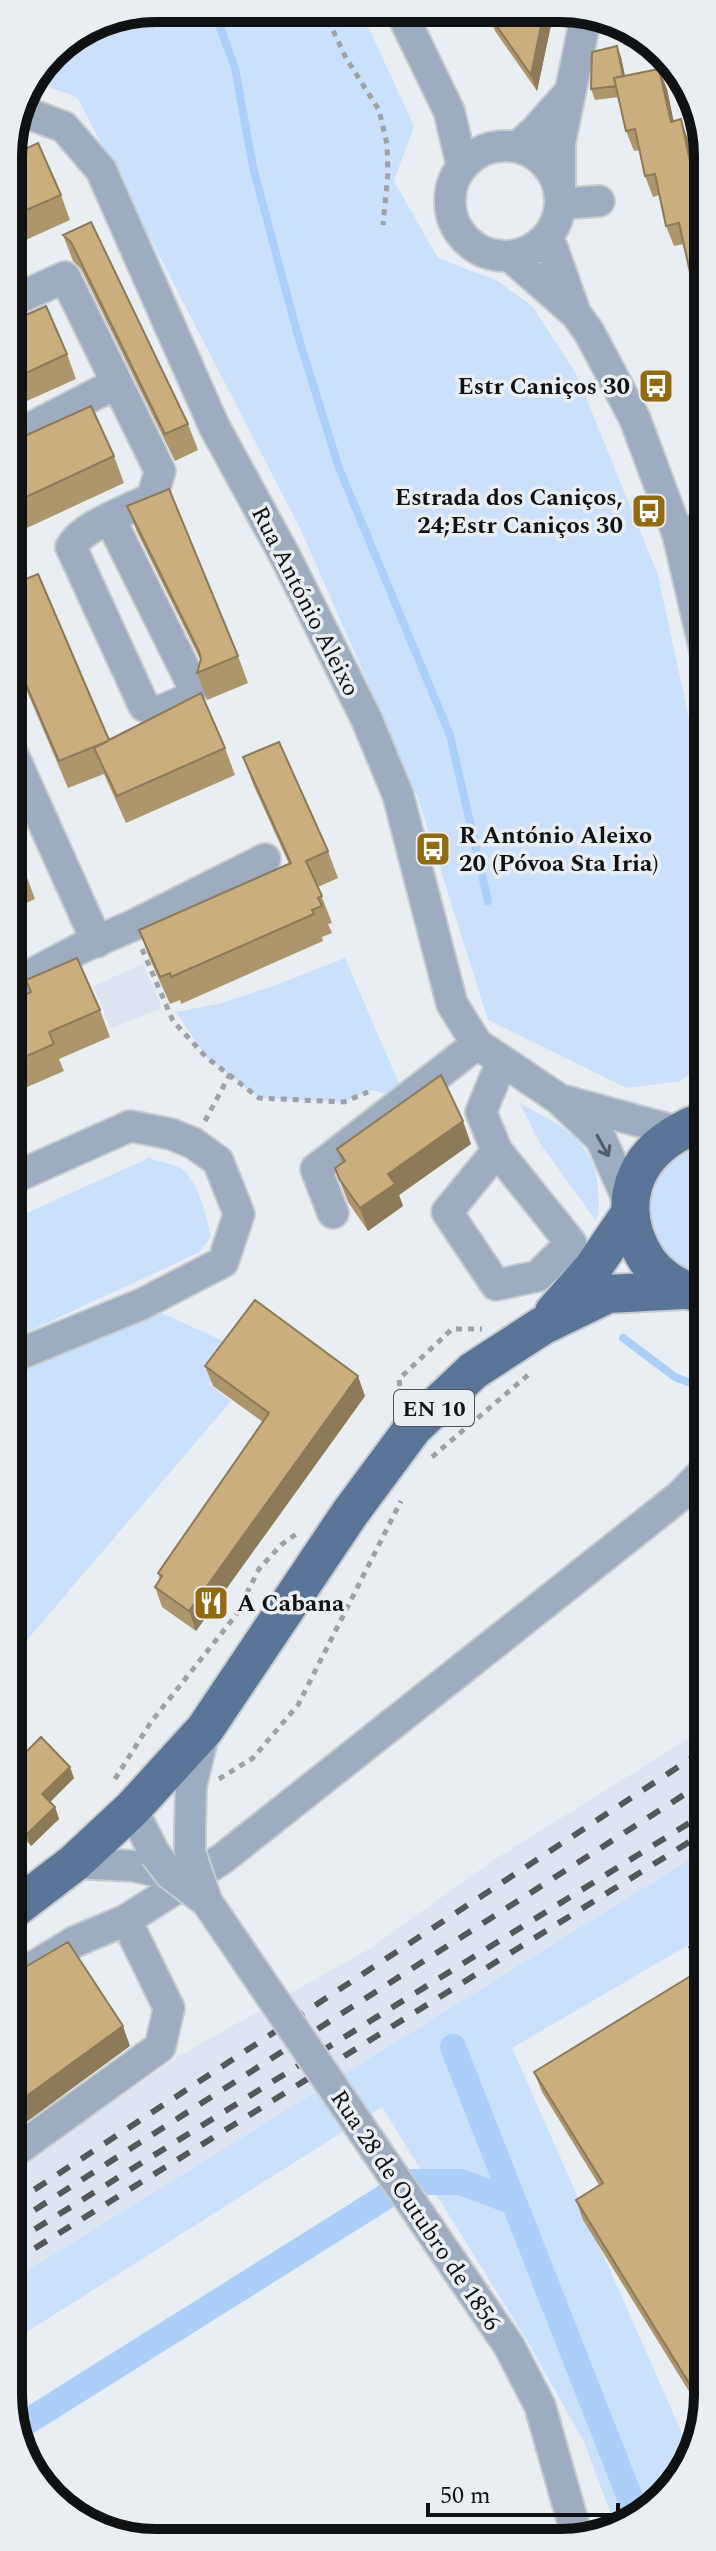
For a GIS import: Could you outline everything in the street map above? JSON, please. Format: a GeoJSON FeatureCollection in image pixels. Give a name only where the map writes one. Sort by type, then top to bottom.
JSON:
{"type":"FeatureCollection","features":[{"type":"Feature","properties":{"kind":"main road"},"geometry":{"type":"LineString","coordinates":[[694,1124],[655,1148],[636,1176],[630,1210],[636,1243],[655,1271],[694,1291]]}},
{"type":"Feature","properties":{"kind":"main road"},"geometry":{"type":"LineString","coordinates":[[542,1326],[593,1268],[630,1210]]}},
{"type":"Feature","properties":{"kind":"main road"},"geometry":{"type":"LineString","coordinates":[[542,1326],[608,1294],[694,1292]]}},
{"type":"Feature","properties":{"kind":"main road","name":"EN 10"},"geometry":{"type":"LineString","coordinates":[[22,1903],[74,1863],[132,1809],[205,1729],[350,1513],[413,1428],[473,1371],[542,1326]]}},
{"type":"Feature","properties":{"kind":"street"},"geometry":{"type":"LineString","coordinates":[[406,22],[449,111],[462,166]]}},
{"type":"Feature","properties":{"kind":"street"},"geometry":{"type":"LineString","coordinates":[[569,92],[534,132],[508,147],[485,150],[462,166],[453,183],[449,201],[452,219],[461,236],[475,248],[492,255],[511,257],[538,246],[556,224],[560,200],[560,142],[584,25]]}},
{"type":"Feature","properties":{"kind":"street"},"geometry":{"type":"LineString","coordinates":[[449,111],[508,147],[533,154],[546,164],[556,179],[560,200]]}},
{"type":"Feature","properties":{"kind":"street","name":"Rua António Aleixo"},"geometry":{"type":"LineString","coordinates":[[29,114],[64,127],[101,170],[214,426],[286,558],[366,718],[398,795],[452,1004],[477,1044],[559,1099],[601,1139],[630,1210]]}},
{"type":"Feature","properties":{"kind":"street"},"geometry":{"type":"LineString","coordinates":[[560,200],[599,201]]}},
{"type":"Feature","properties":{"kind":"street"},"geometry":{"type":"LineString","coordinates":[[548,236],[576,314]]}},
{"type":"Feature","properties":{"kind":"street"},"geometry":{"type":"LineString","coordinates":[[511,257],[576,314],[589,332],[692,531]]}},
{"type":"Feature","properties":{"kind":"street"},"geometry":{"type":"LineString","coordinates":[[22,297],[65,277],[160,471],[152,498],[110,519],[76,537],[71,547],[144,706],[158,712],[188,699],[193,686],[110,519]]}},
{"type":"Feature","properties":{"kind":"street"},"geometry":{"type":"LineString","coordinates":[[22,432],[117,383]]}},
{"type":"Feature","properties":{"kind":"street"},"geometry":{"type":"LineString","coordinates":[[22,775],[97,942]]}},
{"type":"Feature","properties":{"kind":"street"},"geometry":{"type":"LineString","coordinates":[[22,980],[265,859]]}},
{"type":"Feature","properties":{"kind":"street"},"geometry":{"type":"LineString","coordinates":[[333,1213],[316,1169],[477,1044]]}},
{"type":"Feature","properties":{"kind":"street"},"geometry":{"type":"LineString","coordinates":[[497,1151],[481,1112],[502,1061]]}},
{"type":"Feature","properties":{"kind":"street","name":"Rua António Aleixo"},"geometry":{"type":"LineString","coordinates":[[559,1099],[694,1122]]}},
{"type":"Feature","properties":{"kind":"street"},"geometry":{"type":"LineString","coordinates":[[22,1174],[130,1126],[171,1134],[193,1143],[218,1161],[239,1214],[223,1262],[142,1304],[22,1353]]}},
{"type":"Feature","properties":{"kind":"street"},"geometry":{"type":"LineString","coordinates":[[22,1974],[74,1942],[126,1920],[222,1859],[680,1496],[694,1481]]}},
{"type":"Feature","properties":{"kind":"street","name":"Rua 28 de Outubro de 1856"},"geometry":{"type":"LineString","coordinates":[[205,1729],[191,1786],[190,1852],[207,1902],[509,2346],[540,2406],[574,2527]]}},
{"type":"Feature","properties":{"kind":"street","name":"Rua 28 de Outubro de 1856"},"geometry":{"type":"LineString","coordinates":[[132,1809],[152,1865],[207,1902]]}},
{"type":"Feature","properties":{"kind":"street"},"geometry":{"type":"LineString","coordinates":[[74,1863],[152,1865]]}},
{"type":"Feature","properties":{"kind":"street"},"geometry":{"type":"LineString","coordinates":[[22,2146],[160,2047],[169,2008],[126,1920]]}},
{"type":"Feature","properties":{"kind":"path"},"geometry":{"type":"LineString","coordinates":[[329,22],[346,58],[379,110],[387,144],[388,173],[383,225]]}},
{"type":"Feature","properties":{"kind":"path"},"geometry":{"type":"LineString","coordinates":[[134,925],[149,969],[173,1021],[206,1057],[259,1098],[344,1102],[372,1090]]}},
{"type":"Feature","properties":{"kind":"path"},"geometry":{"type":"LineString","coordinates":[[193,1143],[230,1074]]}},
{"type":"Feature","properties":{"kind":"path"},"geometry":{"type":"LineString","coordinates":[[431,1458],[534,1370]]}},
{"type":"Feature","properties":{"kind":"path"},"geometry":{"type":"LineString","coordinates":[[298,1705],[406,1491]]}},
{"type":"Feature","properties":{"kind":"shaded area"},"geometry":{"type":"Polygon","coordinates":[[[156,22],[366,22],[414,126],[394,181],[438,258],[496,280],[532,306],[576,373],[658,575],[694,742],[694,1070],[681,1081],[627,1088],[488,1020],[418,798],[301,530],[77,97],[43,85],[61,61],[82,45],[105,32],[130,25],[156,22]]]}},
{"type":"Feature","properties":{"kind":"shaded area"},"geometry":{"type":"Polygon","coordinates":[[[345,958],[406,1100],[372,1090],[344,1102],[259,1098],[206,1057],[176,1012],[222,1003],[345,958]]]}},
{"type":"Feature","properties":{"kind":"shaded area"},"geometry":{"type":"Polygon","coordinates":[[[143,964],[162,1008],[111,1028],[93,986],[143,964]]]}},
{"type":"Feature","properties":{"kind":"shaded area"},"geometry":{"type":"Polygon","coordinates":[[[520,1104],[561,1127],[583,1146],[596,1173],[599,1201],[596,1221],[540,1143],[520,1104]]]}},
{"type":"Feature","properties":{"kind":"shaded area"},"geometry":{"type":"Polygon","coordinates":[[[694,1145],[694,1276],[680,1271],[649,1235],[649,1187],[680,1150],[694,1145]]]}},
{"type":"Feature","properties":{"kind":"shaded area"},"geometry":{"type":"Polygon","coordinates":[[[149,1158],[181,1169],[190,1177],[202,1202],[211,1236],[200,1252],[22,1334],[22,1215],[149,1158]]]}},
{"type":"Feature","properties":{"kind":"shaded area"},"geometry":{"type":"Polygon","coordinates":[[[142,1304],[232,1345],[209,1384],[231,1401],[22,1646],[22,1358],[142,1304]]]}},
{"type":"Feature","properties":{"kind":"shaded area"},"geometry":{"type":"Polygon","coordinates":[[[694,1735],[694,1860],[22,2274],[22,2166],[179,2056],[369,1949],[495,1859],[694,1735]]]}},
{"type":"Feature","properties":{"kind":"shaded area"},"geometry":{"type":"Polygon","coordinates":[[[694,1857],[694,1942],[512,2048],[685,2441],[661,2483],[627,2511],[612,2518],[584,2442],[529,2344],[382,2107],[22,2335],[22,2274],[694,1857]]]}},
{"type":"Feature","properties":{"kind":"building"},"geometry":{"type":"Polygon","coordinates":[[[494,22],[542,22],[531,75],[494,22]]]}},
{"type":"Feature","properties":{"kind":"building"},"geometry":{"type":"Polygon","coordinates":[[[617,46],[623,76],[614,78],[616,86],[591,89],[592,52],[617,46]]]}},
{"type":"Feature","properties":{"kind":"building"},"geometry":{"type":"Polygon","coordinates":[[[659,69],[671,122],[681,119],[691,166],[694,165],[694,271],[690,272],[679,223],[666,226],[655,174],[645,176],[635,129],[626,131],[614,78],[659,69]]]}},
{"type":"Feature","properties":{"kind":"building"},"geometry":{"type":"Polygon","coordinates":[[[38,143],[61,195],[22,212],[22,150],[38,143]]]}},
{"type":"Feature","properties":{"kind":"building"},"geometry":{"type":"Polygon","coordinates":[[[91,222],[188,424],[165,434],[71,242],[63,235],[91,222]]]}},
{"type":"Feature","properties":{"kind":"building"},"geometry":{"type":"Polygon","coordinates":[[[46,306],[67,354],[22,375],[22,317],[46,306]]]}},
{"type":"Feature","properties":{"kind":"building"},"geometry":{"type":"Polygon","coordinates":[[[91,406],[114,456],[22,499],[22,437],[91,406]]]}},
{"type":"Feature","properties":{"kind":"building"},"geometry":{"type":"Polygon","coordinates":[[[169,489],[238,656],[197,673],[201,659],[199,651],[127,506],[169,489]]]}},
{"type":"Feature","properties":{"kind":"building"},"geometry":{"type":"Polygon","coordinates":[[[38,574],[109,740],[201,693],[225,748],[117,796],[94,748],[108,741],[59,761],[22,675],[22,581],[38,574]]]}},
{"type":"Feature","properties":{"kind":"building"},"geometry":{"type":"Polygon","coordinates":[[[279,742],[328,851],[306,861],[322,896],[318,898],[322,906],[312,910],[314,914],[171,977],[170,973],[160,977],[139,930],[291,863],[243,757],[279,742]]]}},
{"type":"Feature","properties":{"kind":"building"},"geometry":{"type":"Polygon","coordinates":[[[77,958],[100,1010],[49,1032],[54,1044],[22,1058],[22,996],[31,992],[26,980],[77,958]]]}},
{"type":"Feature","properties":{"kind":"building"},"geometry":{"type":"Polygon","coordinates":[[[441,1075],[463,1121],[388,1174],[395,1184],[360,1208],[335,1168],[345,1161],[337,1149],[441,1075]]]}},
{"type":"Feature","properties":{"kind":"building"},"geometry":{"type":"Polygon","coordinates":[[[255,1300],[358,1376],[189,1611],[155,1587],[162,1576],[158,1573],[269,1413],[205,1366],[255,1300]]]}},
{"type":"Feature","properties":{"kind":"building"},"geometry":{"type":"Polygon","coordinates":[[[41,1737],[70,1767],[42,1794],[55,1807],[27,1834],[22,1829],[22,1756],[41,1737]]]}},
{"type":"Feature","properties":{"kind":"building"},"geometry":{"type":"Polygon","coordinates":[[[68,1942],[123,2026],[22,2099],[22,1969],[68,1942]]]}},
{"type":"Feature","properties":{"kind":"building"},"geometry":{"type":"Polygon","coordinates":[[[694,1974],[694,2391],[576,2200],[603,2183],[534,2072],[694,1974]]]}},
{"type":"Feature","properties":{"kind":"waterway"},"geometry":{"type":"LineString","coordinates":[[218,22],[235,68],[253,167],[298,336],[339,468],[450,735],[488,901]]}},
{"type":"Feature","properties":{"kind":"waterway"},"geometry":{"type":"LineString","coordinates":[[623,1338],[675,1377],[694,1384]]}},
{"type":"Feature","properties":{"kind":"waterway"},"geometry":{"type":"LineString","coordinates":[[453,2047],[633,2506]]}},
{"type":"Feature","properties":{"kind":"waterway"},"geometry":{"type":"LineString","coordinates":[[25,2423],[409,2182],[461,2182],[514,2202]]}},
{"type":"Feature","properties":{"kind":"railway"},"geometry":{"type":"LineString","coordinates":[[22,2198],[694,1757]]}},
{"type":"Feature","properties":{"kind":"railway"},"geometry":{"type":"LineString","coordinates":[[22,2218],[694,1788]]}},
{"type":"Feature","properties":{"kind":"railway"},"geometry":{"type":"LineString","coordinates":[[22,2237],[694,1820]]}},
{"type":"Feature","properties":{"kind":"railway"},"geometry":{"type":"LineString","coordinates":[[22,2256],[694,1839]]}},
{"type":"Feature","properties":{"kind":"place","name":"Estr Caniços 30"},"geometry":{"type":"Point","coordinates":[656,386]}},
{"type":"Feature","properties":{"kind":"place","name":"Estrada dos Caniços, 24;Estr Caniços 30"},"geometry":{"type":"Point","coordinates":[649,511]}},
{"type":"Feature","properties":{"kind":"place","name":"R António Aleixo 20 (Póvoa Sta Iria)"},"geometry":{"type":"Point","coordinates":[433,849]}},
{"type":"Feature","properties":{"kind":"place","name":"A Cabana"},"geometry":{"type":"Point","coordinates":[211,1603]}}]}
